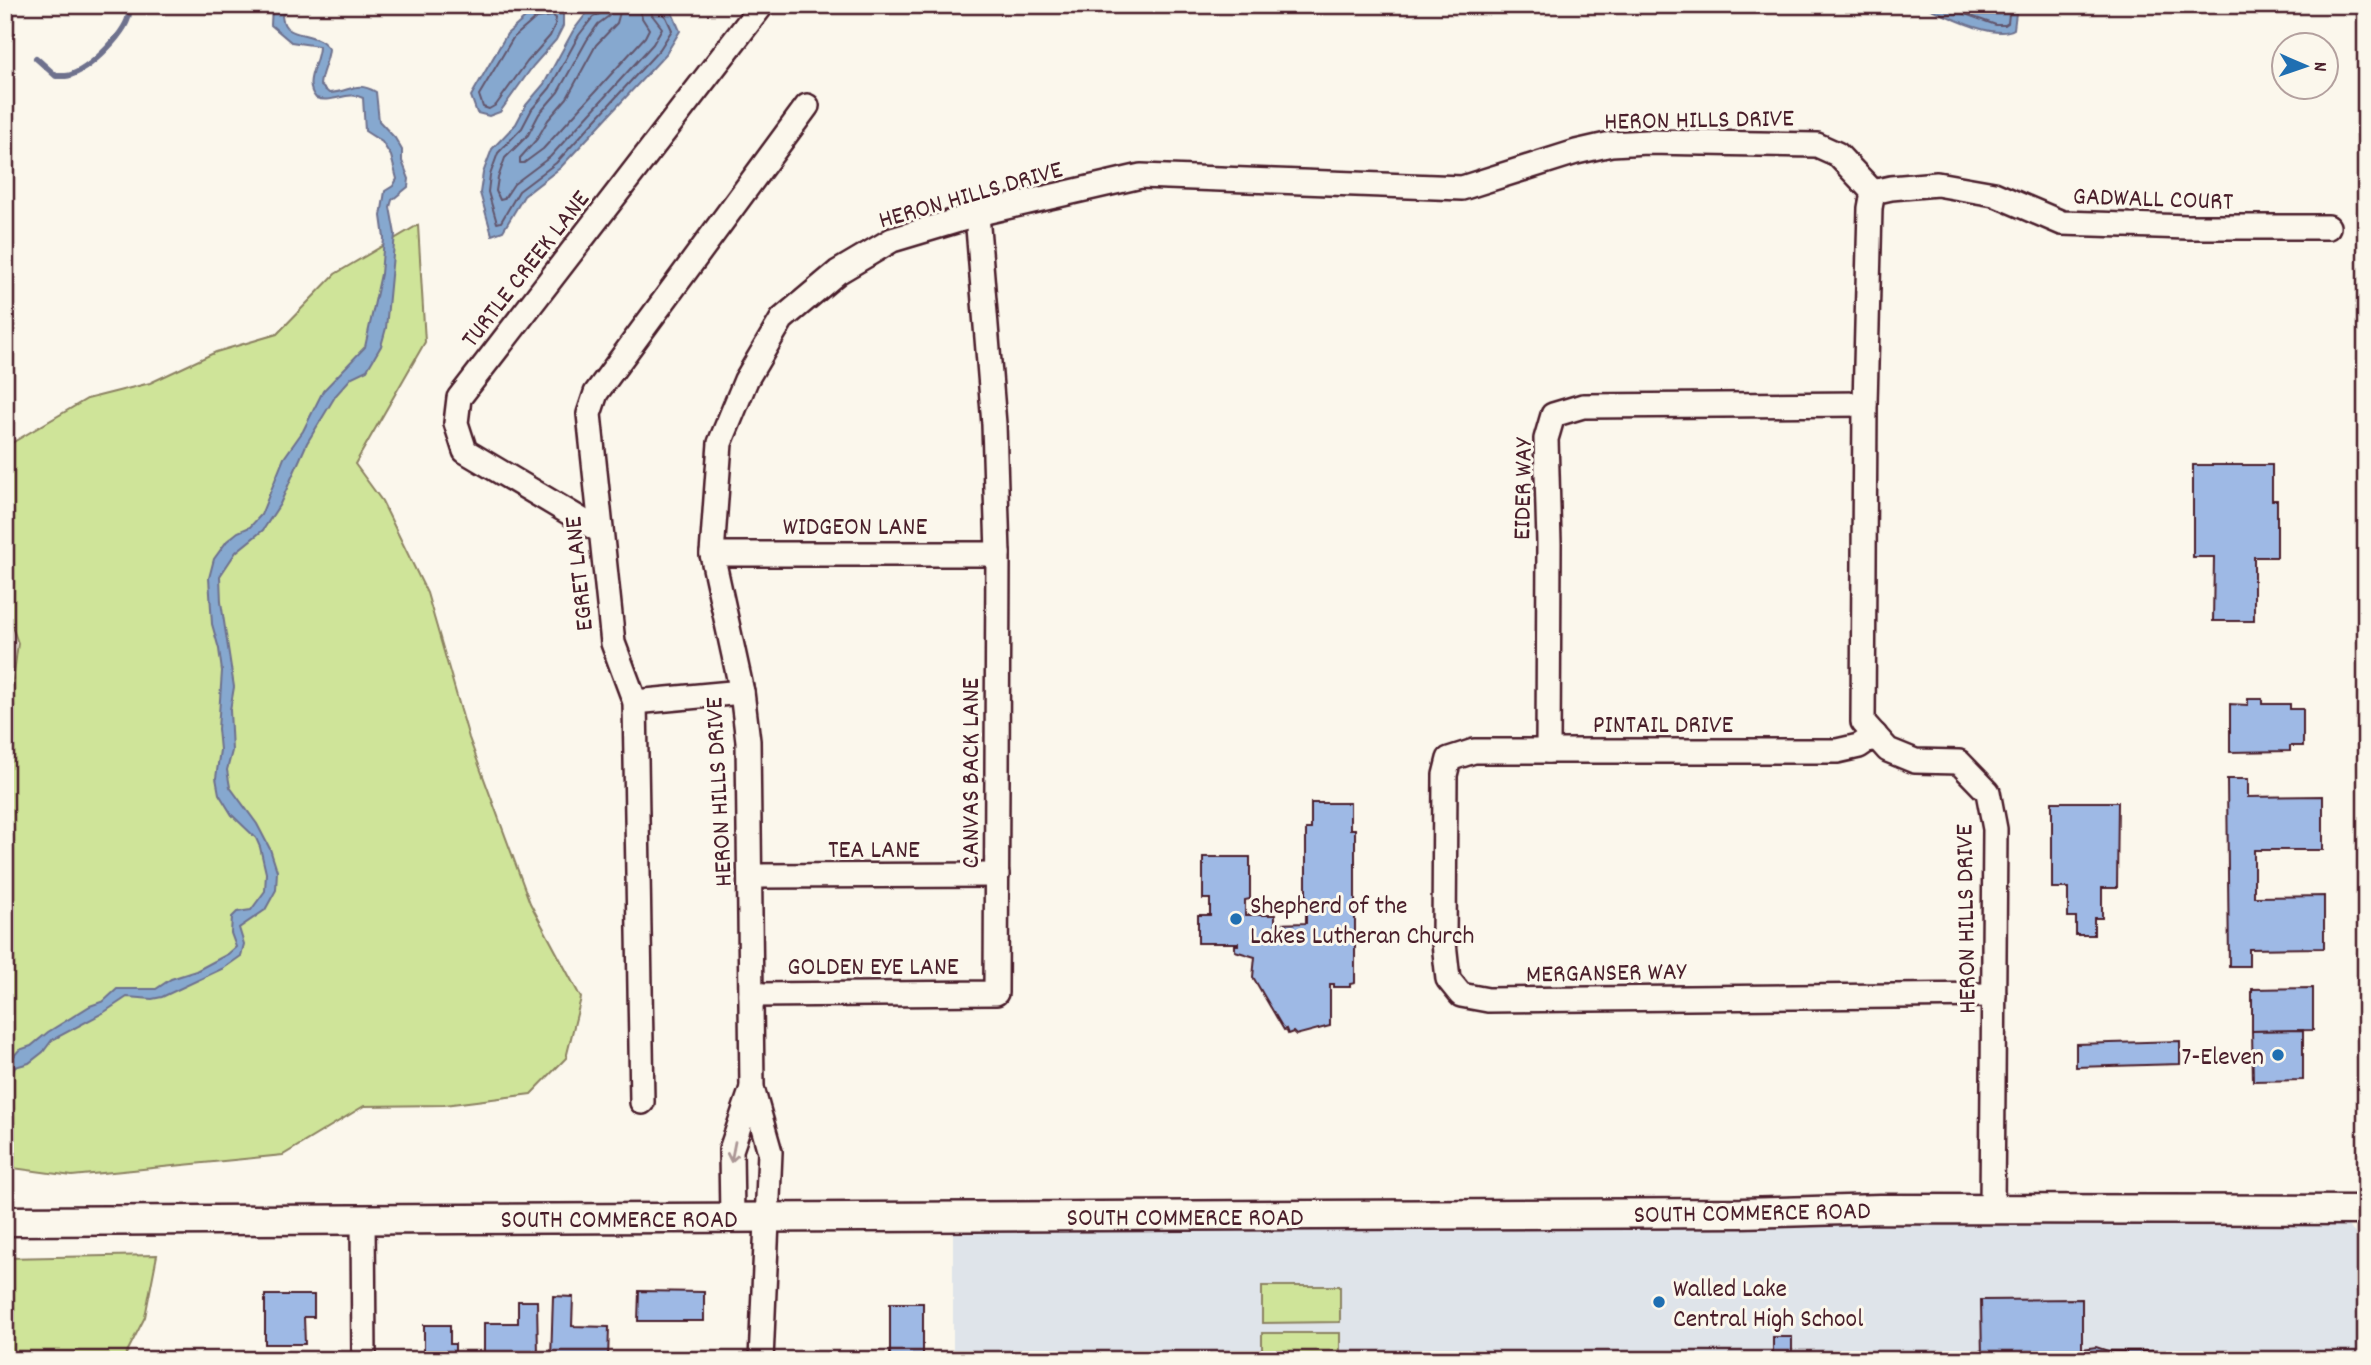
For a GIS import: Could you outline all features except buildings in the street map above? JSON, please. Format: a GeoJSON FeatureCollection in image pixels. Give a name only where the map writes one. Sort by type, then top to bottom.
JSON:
{"type":"FeatureCollection","features":[{"type":"Feature","properties":{"kind":"street","name":"TURTLE CREEK LANE"},"geometry":{"type":"LineString","coordinates":[[600,531],[465,450],[456,423],[459,398],[762,5]]}},
{"type":"Feature","properties":{"kind":"street","name":"EGRET LANE"},"geometry":{"type":"LineString","coordinates":[[642,1102],[635,702],[613,643],[589,414],[596,393],[807,106]]}},
{"type":"Feature","properties":{"kind":"street","name":"HERON HILLS DRIVE"},"geometry":{"type":"LineString","coordinates":[[761,1360],[770,1152],[752,1088],[748,741],[742,692],[712,554],[720,443],[746,380],[782,319],[838,272],[892,240],[977,215],[1141,176],[1462,188],[1576,152],[1611,144],[1647,142],[1817,145],[1837,154],[1871,200]]}},
{"type":"Feature","properties":{"kind":"street","name":"GADWALL COURT"},"geometry":{"type":"LineString","coordinates":[[1871,200],[1891,188],[1937,184],[1994,194],[2062,223],[2188,227],[2328,227]]}},
{"type":"Feature","properties":{"kind":"street"},"geometry":{"type":"LineString","coordinates":[[1871,200],[1865,404],[1863,722],[1875,735]]}},
{"type":"Feature","properties":{"kind":"street","name":"CANVAS BACK LANE"},"geometry":{"type":"LineString","coordinates":[[977,215],[995,424],[998,554],[996,992]]}},
{"type":"Feature","properties":{"kind":"street","name":"EIDER WAY"},"geometry":{"type":"LineString","coordinates":[[1548,751],[1549,543],[1546,439],[1553,415],[1583,405],[1865,404]]}},
{"type":"Feature","properties":{"kind":"street","name":"WIDGEON LANE"},"geometry":{"type":"LineString","coordinates":[[712,554],[998,554]]}},
{"type":"Feature","properties":{"kind":"street"},"geometry":{"type":"LineString","coordinates":[[635,702],[742,692]]}},
{"type":"Feature","properties":{"kind":"street","name":"HERON HILLS DRIVE"},"geometry":{"type":"LineString","coordinates":[[1875,735],[1888,750],[1915,761],[1959,762],[1988,792],[1995,830],[1992,1209]]}},
{"type":"Feature","properties":{"kind":"street","name":"PINTAIL DRIVE"},"geometry":{"type":"LineString","coordinates":[[1449,759],[1474,751],[1837,751],[1859,746],[1875,735]]}},
{"type":"Feature","properties":{"kind":"street","name":"MERGANSER WAY"},"geometry":{"type":"LineString","coordinates":[[1449,759],[1445,775],[1444,943],[1448,979],[1461,995],[1488,1000],[1994,995]]}},
{"type":"Feature","properties":{"kind":"street","name":"TEA LANE"},"geometry":{"type":"LineString","coordinates":[[751,876],[997,875]]}},
{"type":"Feature","properties":{"kind":"street","name":"GOLDEN EYE LANE"},"geometry":{"type":"LineString","coordinates":[[751,995],[996,992]]}},
{"type":"Feature","properties":{"kind":"street","name":"HERON HILLS DRIVE"},"geometry":{"type":"LineString","coordinates":[[732,1218],[731,1150],[752,1088]]}},
{"type":"Feature","properties":{"kind":"street","name":"SOUTH COMMERCE ROAD"},"geometry":{"type":"LineString","coordinates":[[5,1221],[1713,1213],[1992,1209],[2366,1210]]}},
{"type":"Feature","properties":{"kind":"street"},"geometry":{"type":"LineString","coordinates":[[363,1218],[364,1360]]}},
{"type":"Feature","properties":{"kind":"shaded area","name":"Walled Lake Central High School"},"geometry":{"type":"Polygon","coordinates":[[[953,1204],[2325,1204],[2366,1244],[2366,1360],[953,1360],[953,1204]]]}},
{"type":"Feature","properties":{"kind":"green space"},"geometry":{"type":"Polygon","coordinates":[[[418,225],[425,342],[355,464],[382,501],[427,593],[469,738],[530,903],[581,998],[566,1058],[531,1094],[444,1105],[364,1106],[283,1155],[72,1176],[5,1167],[5,688],[12,688],[18,643],[5,607],[5,447],[87,399],[150,383],[216,352],[277,334],[335,274],[418,225]]]}},
{"type":"Feature","properties":{"kind":"green space"},"geometry":{"type":"Polygon","coordinates":[[[157,1255],[145,1317],[123,1360],[5,1360],[5,1258],[157,1255]]]}},
{"type":"Feature","properties":{"kind":"green space"},"geometry":{"type":"Polygon","coordinates":[[[1262,1286],[1340,1286],[1340,1322],[1262,1323],[1262,1286]]]}},
{"type":"Feature","properties":{"kind":"green space"},"geometry":{"type":"Polygon","coordinates":[[[1262,1333],[1340,1333],[1340,1360],[1262,1360],[1262,1333]]]}},
{"type":"Feature","properties":{"kind":"water"},"geometry":{"type":"Polygon","coordinates":[[[272,5],[290,5],[282,16],[287,28],[322,41],[329,48],[320,85],[329,93],[358,87],[376,92],[379,121],[402,150],[402,161],[409,179],[408,187],[392,200],[390,207],[395,234],[386,328],[381,346],[367,370],[352,377],[336,395],[307,443],[280,504],[263,530],[236,552],[220,576],[221,602],[234,687],[230,710],[232,751],[227,770],[230,787],[257,824],[270,849],[277,871],[276,890],[265,910],[239,928],[244,944],[241,956],[224,968],[162,997],[127,997],[52,1040],[43,1052],[29,1063],[15,1067],[10,1078],[5,1111],[5,1066],[19,1050],[31,1046],[90,1006],[104,1001],[117,989],[156,989],[171,979],[196,971],[228,954],[236,947],[231,933],[232,917],[237,912],[251,910],[265,891],[266,873],[260,847],[256,838],[232,815],[219,794],[216,778],[220,750],[218,729],[222,671],[212,624],[209,578],[214,559],[227,541],[250,527],[261,515],[284,458],[303,431],[323,391],[365,347],[381,274],[384,238],[381,216],[385,191],[393,186],[397,179],[391,156],[382,142],[365,131],[363,98],[352,95],[316,98],[312,92],[311,79],[319,46],[291,42],[271,25],[272,5]]]}},
{"type":"Feature","properties":{"kind":"water"},"geometry":{"type":"Polygon","coordinates":[[[605,5],[657,5],[671,10],[680,31],[666,54],[560,168],[524,196],[503,231],[492,235],[480,193],[483,173],[492,149],[516,124],[526,105],[544,84],[573,31],[589,10],[605,5]]]}},
{"type":"Feature","properties":{"kind":"water"},"geometry":{"type":"Polygon","coordinates":[[[1922,5],[2017,5],[2014,29],[1994,32],[1982,29],[1922,5]]]}},
{"type":"Feature","properties":{"kind":"water"},"geometry":{"type":"Polygon","coordinates":[[[563,8],[563,26],[556,40],[533,66],[500,112],[489,116],[477,113],[471,96],[507,34],[533,11],[563,8]]]}},
{"type":"Feature","properties":{"kind":"waterway"},"geometry":{"type":"LineString","coordinates":[[36,58],[56,76],[67,76],[81,70],[108,48],[123,29],[129,12],[140,5]]}},
{"type":"Feature","properties":{"kind":"waterway"},"geometry":{"type":"LineString","coordinates":[[201,5],[204,9],[222,10],[224,5]]}},
{"type":"Feature","properties":{"kind":"place","name":"Shepherd of the Lakes Lutheran Church"},"geometry":{"type":"Point","coordinates":[1236,919]}},
{"type":"Feature","properties":{"kind":"place","name":"7-Eleven"},"geometry":{"type":"Point","coordinates":[2278,1055]}},
{"type":"Feature","properties":{"kind":"place","name":"Walled Lake Central High School"},"geometry":{"type":"Point","coordinates":[1659,1302]}}]}
